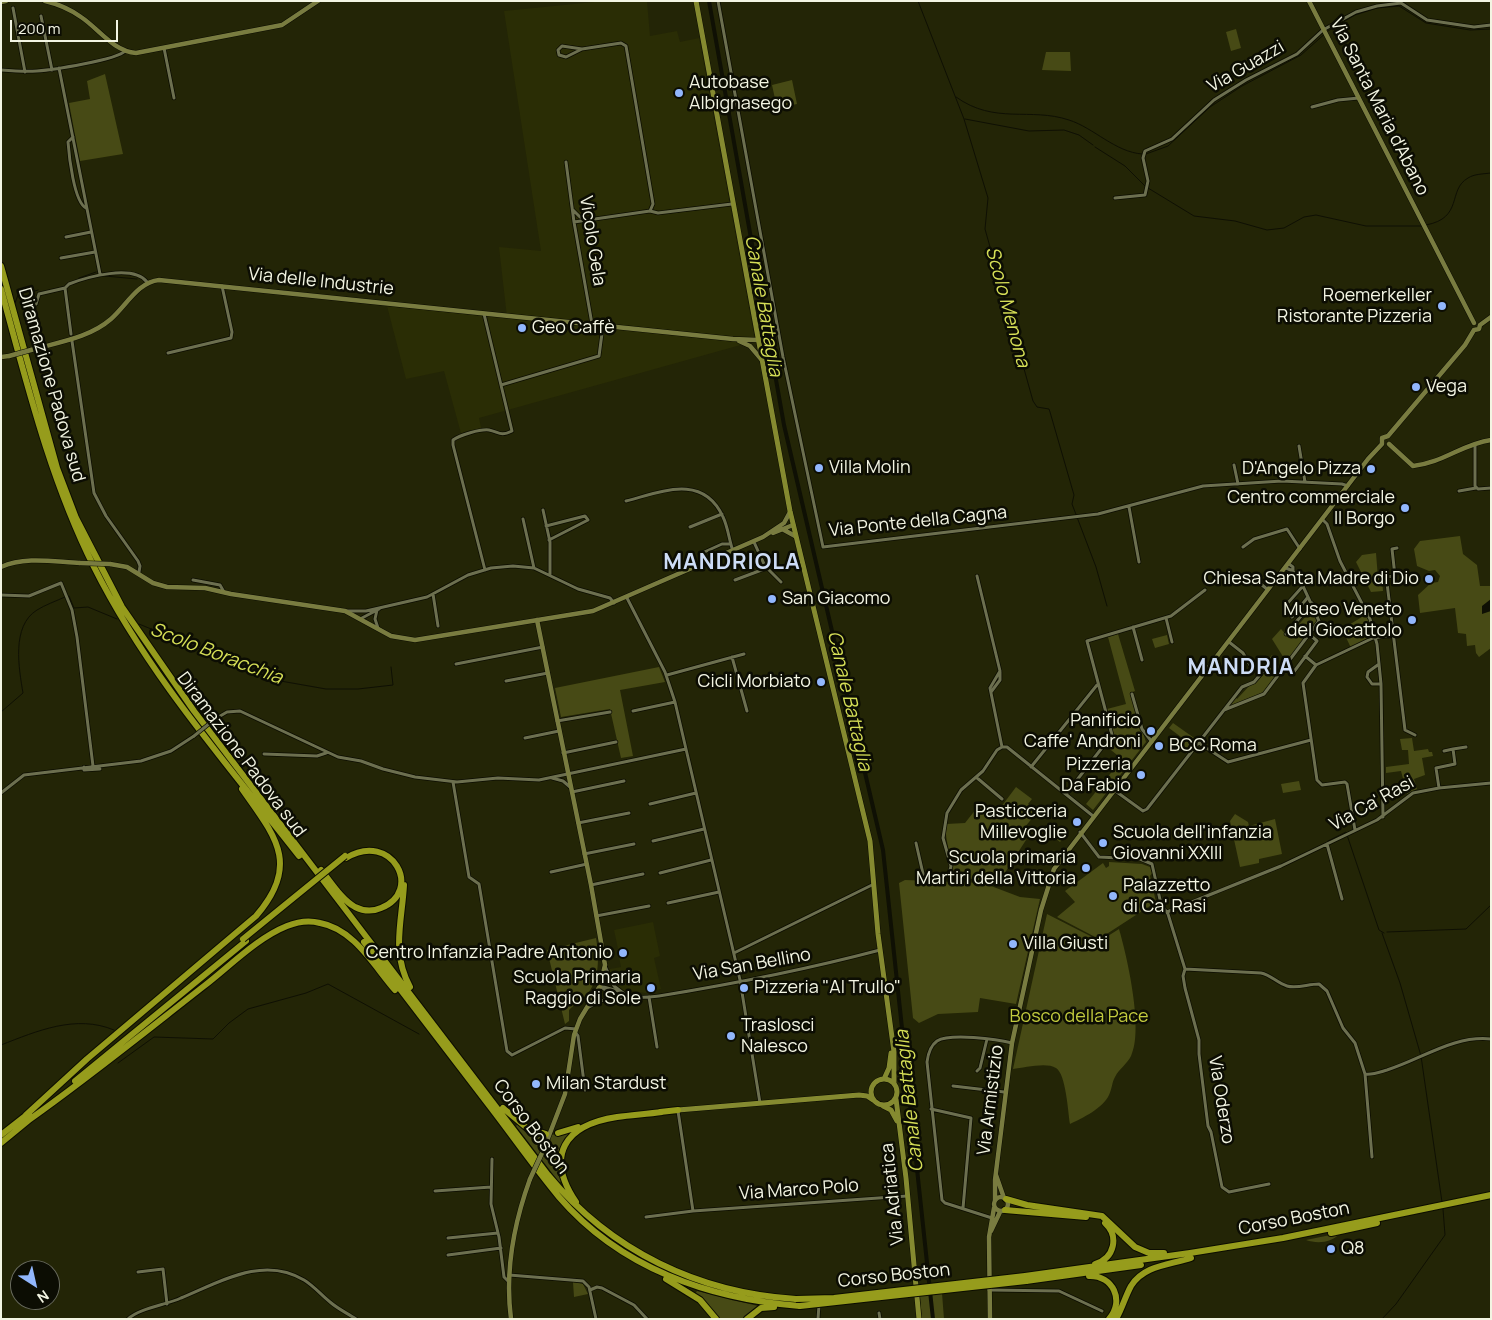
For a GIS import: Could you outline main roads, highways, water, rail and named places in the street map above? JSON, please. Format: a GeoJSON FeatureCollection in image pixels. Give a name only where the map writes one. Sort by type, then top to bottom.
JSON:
{"type":"FeatureCollection","features":[{"type":"Feature","properties":{"kind":"highway","name":"Diramazione Padova sud"},"geometry":{"type":"LineString","coordinates":[[1,266],[57,468],[76,518],[98,564],[143,640],[194,712],[418,1002]]}},
{"type":"Feature","properties":{"kind":"highway","name":"Diramazione Padova sud"},"geometry":{"type":"LineString","coordinates":[[1,289],[51,469],[73,522],[117,609],[152,663],[214,747],[425,1022]]}},
{"type":"Feature","properties":{"kind":"highway"},"geometry":{"type":"LineString","coordinates":[[26,1115],[87,1059],[256,916],[270,900],[279,883],[281,863],[276,843],[269,828],[214,747]]}},
{"type":"Feature","properties":{"kind":"highway"},"geometry":{"type":"LineString","coordinates":[[295,843],[353,906],[369,911],[378,910],[393,902],[400,891],[401,882],[400,872],[396,863],[385,854],[375,850],[359,852],[345,857]]}},
{"type":"Feature","properties":{"kind":"highway"},"geometry":{"type":"LineString","coordinates":[[1,1143],[345,857],[358,849],[381,848],[393,856],[399,863],[404,879],[398,942],[399,961],[418,1002]]}},
{"type":"Feature","properties":{"kind":"highway"},"geometry":{"type":"LineString","coordinates":[[26,1122],[99,1069],[249,951],[277,931],[300,922],[319,922],[340,930],[357,945],[425,1022]]}},
{"type":"Feature","properties":{"kind":"highway"},"geometry":{"type":"LineString","coordinates":[[1,1135],[245,940]]}},
{"type":"Feature","properties":{"kind":"highway","name":"Corso Boston"},"geometry":{"type":"LineString","coordinates":[[418,1002],[548,1175],[583,1213],[628,1247],[670,1271],[729,1290],[796,1299],[834,1298],[1053,1278],[1282,1242],[1491,1199]]}},
{"type":"Feature","properties":{"kind":"highway","name":"Corso Boston"},"geometry":{"type":"LineString","coordinates":[[425,1022],[559,1198],[590,1227],[626,1255],[662,1273],[728,1297],[800,1306],[1026,1279],[1067,1271],[1190,1256],[1491,1196]]}},
{"type":"Feature","properties":{"kind":"highway"},"geometry":{"type":"LineString","coordinates":[[477,1080],[518,1122],[546,1134]]}},
{"type":"Feature","properties":{"kind":"highway"},"geometry":{"type":"LineString","coordinates":[[583,1213],[563,1180],[560,1166],[562,1153],[567,1141],[578,1130],[597,1122],[678,1110]]}},
{"type":"Feature","properties":{"kind":"highway"},"geometry":{"type":"LineString","coordinates":[[558,1134],[609,1116],[662,1112]]}},
{"type":"Feature","properties":{"kind":"highway"},"geometry":{"type":"LineString","coordinates":[[1005,1199],[1028,1205],[1102,1216],[1130,1244],[1144,1252],[1190,1256]]}},
{"type":"Feature","properties":{"kind":"highway"},"geometry":{"type":"LineString","coordinates":[[1003,1211],[1028,1210],[1097,1218],[1106,1224],[1114,1240],[1108,1256],[1097,1263],[1067,1271]]}},
{"type":"Feature","properties":{"kind":"highway"},"geometry":{"type":"LineString","coordinates":[[626,1255],[686,1290],[700,1300],[716,1319]]}},
{"type":"Feature","properties":{"kind":"highway"},"geometry":{"type":"LineString","coordinates":[[1116,1319],[1130,1288],[1138,1277],[1152,1268],[1190,1256]]}},
{"type":"Feature","properties":{"kind":"highway"},"geometry":{"type":"LineString","coordinates":[[1053,1278],[1095,1276],[1108,1282],[1115,1290],[1117,1301],[1115,1311],[1109,1319]]}},
{"type":"Feature","properties":{"kind":"highway"},"geometry":{"type":"LineString","coordinates":[[747,1319],[761,1308],[800,1306]]}},
{"type":"Feature","properties":{"kind":"main road"},"geometry":{"type":"LineString","coordinates":[[678,1110],[859,1095],[867,1096],[881,1105],[890,1105],[896,1099],[897,1090],[894,1083],[892,1042],[866,825],[792,524],[696,1]]}},
{"type":"Feature","properties":{"kind":"main road"},"geometry":{"type":"LineString","coordinates":[[884,1079],[889,1068],[892,1042]]}},
{"type":"Feature","properties":{"kind":"main road"},"geometry":{"type":"LineString","coordinates":[[859,1095],[871,1089],[876,1082],[884,1079],[894,1083]]}},
{"type":"Feature","properties":{"kind":"main road"},"geometry":{"type":"LineString","coordinates":[[871,1089],[873,1100]]}},
{"type":"Feature","properties":{"kind":"main road","name":"Via Adriatica"},"geometry":{"type":"LineString","coordinates":[[896,1099],[919,1319]]}},
{"type":"Feature","properties":{"kind":"main road","name":"Via Adriatica"},"geometry":{"type":"LineString","coordinates":[[881,1105],[891,1110],[900,1127]]}},
{"type":"Feature","properties":{"kind":"waterway","name":"Canale Battaglia"},"geometry":{"type":"LineString","coordinates":[[709,1],[784,425],[883,850],[933,1319]]}},
{"type":"Feature","properties":{"kind":"waterway","name":"Scolo Menona"},"geometry":{"type":"LineString","coordinates":[[918,1],[964,119],[988,198],[985,229],[1033,401],[1037,407],[1049,409],[1074,495],[1072,504],[1096,567],[1107,606]]}},
{"type":"Feature","properties":{"kind":"waterway"},"geometry":{"type":"LineString","coordinates":[[1146,154],[1168,146],[1210,107],[1242,86],[1301,55],[1328,31],[1355,15],[1377,8],[1399,6],[1426,23],[1470,30],[1491,29]]}},
{"type":"Feature","properties":{"kind":"waterway"},"geometry":{"type":"LineString","coordinates":[[956,97],[985,111],[1055,116],[1069,120],[1123,149],[1142,154]]}},
{"type":"Feature","properties":{"kind":"waterway"},"geometry":{"type":"LineString","coordinates":[[965,119],[1029,131],[1064,130],[1079,135],[1093,145]]}},
{"type":"Feature","properties":{"kind":"waterway"},"geometry":{"type":"LineString","coordinates":[[1095,147],[1125,166],[1145,186]]}},
{"type":"Feature","properties":{"kind":"waterway"},"geometry":{"type":"LineString","coordinates":[[1426,225],[1446,216],[1458,189],[1468,178],[1491,173]]}},
{"type":"Feature","properties":{"kind":"waterway"},"geometry":{"type":"LineString","coordinates":[[1148,188],[1194,216],[1235,221],[1267,230],[1284,228],[1304,217],[1316,215],[1366,226],[1422,226]]}},
{"type":"Feature","properties":{"kind":"waterway"},"geometry":{"type":"LineString","coordinates":[[79,278],[96,272]]}},
{"type":"Feature","properties":{"kind":"waterway"},"geometry":{"type":"LineString","coordinates":[[105,276],[137,279]]}},
{"type":"Feature","properties":{"kind":"waterway"},"geometry":{"type":"LineString","coordinates":[[32,292],[38,290]]}},
{"type":"Feature","properties":{"kind":"waterway"},"geometry":{"type":"LineString","coordinates":[[15,303],[18,295]]}},
{"type":"Feature","properties":{"kind":"waterway","name":"Scolo Boracchia"},"geometry":{"type":"LineString","coordinates":[[69,596],[74,608],[88,607],[117,619]]}},
{"type":"Feature","properties":{"kind":"waterway","name":"Scolo Boracchia"},"geometry":{"type":"LineString","coordinates":[[1,712],[23,693],[19,660],[20,637],[23,626],[37,610],[65,597]]}},
{"type":"Feature","properties":{"kind":"waterway","name":"Scolo Boracchia"},"geometry":{"type":"LineString","coordinates":[[139,624],[275,680],[326,689],[358,689],[393,685],[391,667]]}},
{"type":"Feature","properties":{"kind":"waterway"},"geometry":{"type":"LineString","coordinates":[[1328,841],[1346,832],[1379,930],[1384,933]]}},
{"type":"Feature","properties":{"kind":"waterway"},"geometry":{"type":"LineString","coordinates":[[1387,932],[1466,929],[1491,905]]}},
{"type":"Feature","properties":{"kind":"waterway"},"geometry":{"type":"LineString","coordinates":[[1382,933],[1400,983],[1421,1056],[1442,1202]]}},
{"type":"Feature","properties":{"kind":"waterway"},"geometry":{"type":"LineString","coordinates":[[118,1063],[154,1037],[213,1039],[229,1023],[248,1009],[306,993],[328,984],[419,1034]]}},
{"type":"Feature","properties":{"kind":"waterway"},"geometry":{"type":"LineString","coordinates":[[1,1045],[28,1034],[71,1024],[100,1025],[114,1030]]}},
{"type":"Feature","properties":{"kind":"waterway"},"geometry":{"type":"LineString","coordinates":[[1382,1319],[1396,1304],[1445,1235],[1443,1209]]}},
{"type":"Feature","properties":{"kind":"place","name":"Autobase Albignasego"},"geometry":{"type":"Point","coordinates":[679,93]}},
{"type":"Feature","properties":{"kind":"place","name":"Roemerkeller Ristorante Pizzeria"},"geometry":{"type":"Point","coordinates":[1442,306]}},
{"type":"Feature","properties":{"kind":"place","name":"Geo Caffè"},"geometry":{"type":"Point","coordinates":[522,328]}},
{"type":"Feature","properties":{"kind":"place","name":"Vega"},"geometry":{"type":"Point","coordinates":[1416,387]}},
{"type":"Feature","properties":{"kind":"place","name":"Villa Molin"},"geometry":{"type":"Point","coordinates":[819,468]}},
{"type":"Feature","properties":{"kind":"place","name":"D'Angelo Pizza"},"geometry":{"type":"Point","coordinates":[1371,469]}},
{"type":"Feature","properties":{"kind":"place","name":"Centro commerciale Il Borgo"},"geometry":{"type":"Point","coordinates":[1405,508]}},
{"type":"Feature","properties":{"kind":"place","name":"Chiesa Santa Madre di Dio"},"geometry":{"type":"Point","coordinates":[1429,579]}},
{"type":"Feature","properties":{"kind":"place","name":"San Giacomo"},"geometry":{"type":"Point","coordinates":[772,599]}},
{"type":"Feature","properties":{"kind":"place","name":"Museo Veneto del Giocattolo"},"geometry":{"type":"Point","coordinates":[1412,620]}},
{"type":"Feature","properties":{"kind":"place","name":"Cicli Morbiato"},"geometry":{"type":"Point","coordinates":[821,682]}},
{"type":"Feature","properties":{"kind":"place","name":"Panificio Caffe' Androni"},"geometry":{"type":"Point","coordinates":[1151,731]}},
{"type":"Feature","properties":{"kind":"place","name":"BCC Roma"},"geometry":{"type":"Point","coordinates":[1159,746]}},
{"type":"Feature","properties":{"kind":"place","name":"Pizzeria Da Fabio"},"geometry":{"type":"Point","coordinates":[1141,775]}},
{"type":"Feature","properties":{"kind":"place","name":"Pasticceria Millevoglie"},"geometry":{"type":"Point","coordinates":[1077,822]}},
{"type":"Feature","properties":{"kind":"place","name":"Scuola dell'infanzia Giovanni XXIII"},"geometry":{"type":"Point","coordinates":[1103,843]}},
{"type":"Feature","properties":{"kind":"place","name":"Scuola primaria Martiri della Vittoria"},"geometry":{"type":"Point","coordinates":[1086,868]}},
{"type":"Feature","properties":{"kind":"place","name":"Palazzetto di Ca' Rasi"},"geometry":{"type":"Point","coordinates":[1113,896]}},
{"type":"Feature","properties":{"kind":"place","name":"Villa Giusti"},"geometry":{"type":"Point","coordinates":[1013,944]}},
{"type":"Feature","properties":{"kind":"place","name":"Centro Infanzia Padre Antonio"},"geometry":{"type":"Point","coordinates":[623,953]}},
{"type":"Feature","properties":{"kind":"place","name":"Scuola Primaria Raggio di Sole"},"geometry":{"type":"Point","coordinates":[651,988]}},
{"type":"Feature","properties":{"kind":"place","name":"Pizzeria \"Al Trullo\""},"geometry":{"type":"Point","coordinates":[744,988]}},
{"type":"Feature","properties":{"kind":"place","name":"Traslosci Nalesco"},"geometry":{"type":"Point","coordinates":[731,1036]}},
{"type":"Feature","properties":{"kind":"place","name":"Milan Stardust"},"geometry":{"type":"Point","coordinates":[536,1084]}},
{"type":"Feature","properties":{"kind":"place","name":"Q8"},"geometry":{"type":"Point","coordinates":[1331,1249]}},
{"type":"Feature","properties":{"kind":"district","name":"MANDRIOLA"},"geometry":{"type":"Point","coordinates":[732,563]}},
{"type":"Feature","properties":{"kind":"district","name":"MANDRIA"},"geometry":{"type":"Point","coordinates":[1241,668]}},
{"type":"Feature","properties":{"kind":"park label","name":"Bosco della Pace"},"geometry":{"type":"Point","coordinates":[1079,1017]}}]}
